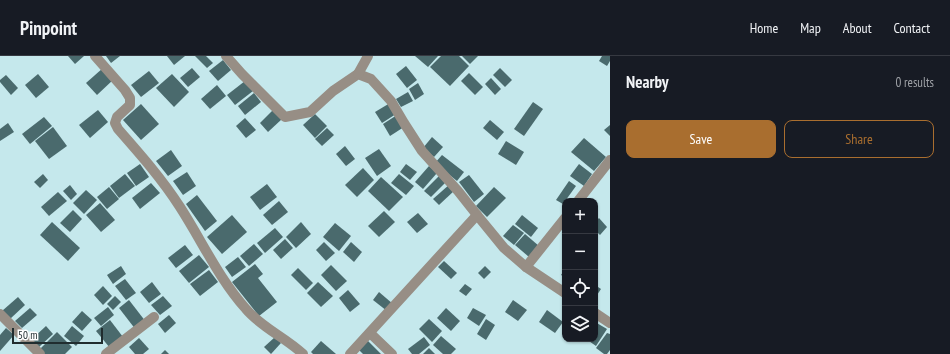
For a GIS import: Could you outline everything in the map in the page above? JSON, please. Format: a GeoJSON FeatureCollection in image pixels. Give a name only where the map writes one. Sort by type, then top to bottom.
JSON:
{"type":"FeatureCollection","features":[{"type":"Feature","properties":{"kind":"street"},"geometry":{"type":"LineString","coordinates":[[95,56],[125,90],[130,98],[130,105],[117,117],[115,123],[118,129],[150,166],[180,207],[207,254],[246,310],[264,326],[303,354]]}},
{"type":"Feature","properties":{"kind":"street"},"geometry":{"type":"LineString","coordinates":[[226,56],[285,117],[310,112],[333,91],[358,74],[368,56]]}},
{"type":"Feature","properties":{"kind":"street"},"geometry":{"type":"LineString","coordinates":[[358,74],[371,79],[391,101],[422,150],[458,191],[504,248],[526,267],[562,291]]}},
{"type":"Feature","properties":{"kind":"street"},"geometry":{"type":"LineString","coordinates":[[580,198],[610,160]]}},
{"type":"Feature","properties":{"kind":"street"},"geometry":{"type":"LineString","coordinates":[[350,354],[477,216]]}},
{"type":"Feature","properties":{"kind":"street"},"geometry":{"type":"LineString","coordinates":[[526,267],[562,222]]}},
{"type":"Feature","properties":{"kind":"street"},"geometry":{"type":"LineString","coordinates":[[0,314],[40,354]]}},
{"type":"Feature","properties":{"kind":"street"},"geometry":{"type":"LineString","coordinates":[[598,315],[610,323]]}},
{"type":"Feature","properties":{"kind":"street"},"geometry":{"type":"LineString","coordinates":[[106,354],[154,317]]}},
{"type":"Feature","properties":{"kind":"street"},"geometry":{"type":"LineString","coordinates":[[370,333],[392,354]]}},
{"type":"Feature","properties":{"kind":"building"},"geometry":{"type":"Polygon","coordinates":[[[68,56],[84,56],[75,64],[68,56]]]}},
{"type":"Feature","properties":{"kind":"building"},"geometry":{"type":"Polygon","coordinates":[[[106,56],[120,56],[111,63],[106,56]]]}},
{"type":"Feature","properties":{"kind":"building"},"geometry":{"type":"Polygon","coordinates":[[[167,56],[185,56],[174,65],[167,56]]]}},
{"type":"Feature","properties":{"kind":"building"},"geometry":{"type":"Polygon","coordinates":[[[195,56],[206,56],[213,63],[207,68],[195,56]]]}},
{"type":"Feature","properties":{"kind":"building"},"geometry":{"type":"Polygon","coordinates":[[[415,56],[438,56],[428,67],[415,56]]]}},
{"type":"Feature","properties":{"kind":"building"},"geometry":{"type":"Polygon","coordinates":[[[441,56],[459,56],[469,66],[450,86],[430,67],[441,56]]]}},
{"type":"Feature","properties":{"kind":"building"},"geometry":{"type":"Polygon","coordinates":[[[462,56],[478,56],[470,64],[462,56]]]}},
{"type":"Feature","properties":{"kind":"building"},"geometry":{"type":"Polygon","coordinates":[[[602,56],[610,56],[610,61],[607,66],[599,61],[602,56]]]}},
{"type":"Feature","properties":{"kind":"building"},"geometry":{"type":"Polygon","coordinates":[[[223,60],[231,70],[218,81],[209,71],[223,60]]]}},
{"type":"Feature","properties":{"kind":"building"},"geometry":{"type":"Polygon","coordinates":[[[406,66],[417,80],[407,88],[396,74],[406,66]]]}},
{"type":"Feature","properties":{"kind":"building"},"geometry":{"type":"Polygon","coordinates":[[[103,68],[114,79],[97,95],[86,83],[103,68]]]}},
{"type":"Feature","properties":{"kind":"building"},"geometry":{"type":"Polygon","coordinates":[[[192,68],[200,77],[188,87],[180,78],[192,68]]]}},
{"type":"Feature","properties":{"kind":"building"},"geometry":{"type":"Polygon","coordinates":[[[500,68],[512,80],[505,87],[493,75],[500,68]]]}},
{"type":"Feature","properties":{"kind":"building"},"geometry":{"type":"Polygon","coordinates":[[[149,71],[159,83],[141,97],[131,85],[149,71]]]}},
{"type":"Feature","properties":{"kind":"building"},"geometry":{"type":"Polygon","coordinates":[[[469,73],[483,87],[475,95],[461,81],[469,73]]]}},
{"type":"Feature","properties":{"kind":"building"},"geometry":{"type":"Polygon","coordinates":[[[38,74],[49,87],[36,98],[25,85],[38,74]]]}},
{"type":"Feature","properties":{"kind":"building"},"geometry":{"type":"Polygon","coordinates":[[[172,74],[189,92],[174,107],[156,88],[172,74]]]}},
{"type":"Feature","properties":{"kind":"building"},"geometry":{"type":"Polygon","coordinates":[[[6,75],[18,88],[11,95],[0,82],[0,80],[6,75]]]}},
{"type":"Feature","properties":{"kind":"building"},"geometry":{"type":"Polygon","coordinates":[[[491,78],[501,89],[495,95],[485,84],[491,78]]]}},
{"type":"Feature","properties":{"kind":"building"},"geometry":{"type":"Polygon","coordinates":[[[245,81],[253,91],[235,105],[227,95],[245,81]]]}},
{"type":"Feature","properties":{"kind":"building"},"geometry":{"type":"Polygon","coordinates":[[[418,83],[424,94],[415,100],[409,89],[418,83]]]}},
{"type":"Feature","properties":{"kind":"building"},"geometry":{"type":"Polygon","coordinates":[[[217,85],[226,96],[210,109],[201,99],[217,85]]]}},
{"type":"Feature","properties":{"kind":"building"},"geometry":{"type":"Polygon","coordinates":[[[408,92],[413,101],[401,107],[396,99],[408,92]]]}},
{"type":"Feature","properties":{"kind":"building"},"geometry":{"type":"Polygon","coordinates":[[[254,93],[261,102],[245,115],[238,106],[254,93]]]}},
{"type":"Feature","properties":{"kind":"building"},"geometry":{"type":"Polygon","coordinates":[[[533,102],[543,109],[524,136],[514,129],[533,102]]]}},
{"type":"Feature","properties":{"kind":"building"},"geometry":{"type":"Polygon","coordinates":[[[390,103],[396,114],[382,123],[375,112],[390,103]]]}},
{"type":"Feature","properties":{"kind":"building"},"geometry":{"type":"Polygon","coordinates":[[[141,104],[159,124],[141,140],[123,120],[141,104]]]}},
{"type":"Feature","properties":{"kind":"building"},"geometry":{"type":"Polygon","coordinates":[[[98,110],[108,122],[90,138],[79,125],[98,110]]]}},
{"type":"Feature","properties":{"kind":"building"},"geometry":{"type":"Polygon","coordinates":[[[273,110],[282,119],[268,132],[260,123],[273,110]]]}},
{"type":"Feature","properties":{"kind":"building"},"geometry":{"type":"Polygon","coordinates":[[[315,114],[327,126],[315,138],[303,125],[315,114]]]}},
{"type":"Feature","properties":{"kind":"building"},"geometry":{"type":"Polygon","coordinates":[[[397,115],[404,127],[390,136],[383,124],[397,115]]]}},
{"type":"Feature","properties":{"kind":"building"},"geometry":{"type":"Polygon","coordinates":[[[44,117],[52,126],[30,144],[22,134],[44,117]]]}},
{"type":"Feature","properties":{"kind":"building"},"geometry":{"type":"Polygon","coordinates":[[[245,118],[256,130],[246,138],[236,126],[245,118]]]}},
{"type":"Feature","properties":{"kind":"building"},"geometry":{"type":"Polygon","coordinates":[[[490,120],[504,132],[497,140],[483,128],[490,120]]]}},
{"type":"Feature","properties":{"kind":"building"},"geometry":{"type":"Polygon","coordinates":[[[8,123],[14,132],[0,141],[0,129],[8,123]]]}},
{"type":"Feature","properties":{"kind":"building"},"geometry":{"type":"Polygon","coordinates":[[[610,125],[610,136],[604,130],[610,125]]]}},
{"type":"Feature","properties":{"kind":"building"},"geometry":{"type":"Polygon","coordinates":[[[53,127],[67,146],[49,159],[35,141],[53,127]]]}},
{"type":"Feature","properties":{"kind":"building"},"geometry":{"type":"Polygon","coordinates":[[[327,128],[334,135],[322,146],[315,139],[327,128]]]}},
{"type":"Feature","properties":{"kind":"building"},"geometry":{"type":"Polygon","coordinates":[[[432,137],[443,147],[434,157],[423,148],[432,137]]]}},
{"type":"Feature","properties":{"kind":"building"},"geometry":{"type":"Polygon","coordinates":[[[584,138],[606,157],[594,171],[571,152],[584,138]]]}},
{"type":"Feature","properties":{"kind":"building"},"geometry":{"type":"Polygon","coordinates":[[[506,141],[524,152],[516,165],[498,154],[506,141]]]}},
{"type":"Feature","properties":{"kind":"building"},"geometry":{"type":"Polygon","coordinates":[[[345,146],[355,159],[346,166],[336,154],[345,146]]]}},
{"type":"Feature","properties":{"kind":"building"},"geometry":{"type":"Polygon","coordinates":[[[379,149],[391,166],[377,176],[365,158],[379,149]]]}},
{"type":"Feature","properties":{"kind":"building"},"geometry":{"type":"Polygon","coordinates":[[[171,150],[182,166],[168,176],[156,161],[171,150]]]}},
{"type":"Feature","properties":{"kind":"building"},"geometry":{"type":"Polygon","coordinates":[[[442,155],[464,172],[457,181],[435,163],[442,155]]]}},
{"type":"Feature","properties":{"kind":"building"},"geometry":{"type":"Polygon","coordinates":[[[140,164],[149,177],[136,186],[127,173],[140,164]]]}},
{"type":"Feature","properties":{"kind":"building"},"geometry":{"type":"Polygon","coordinates":[[[406,164],[417,172],[410,180],[400,172],[406,164]]]}},
{"type":"Feature","properties":{"kind":"building"},"geometry":{"type":"Polygon","coordinates":[[[579,164],[592,174],[584,186],[570,176],[579,164]]]}},
{"type":"Feature","properties":{"kind":"building"},"geometry":{"type":"Polygon","coordinates":[[[429,166],[437,173],[423,189],[415,182],[429,166]]]}},
{"type":"Feature","properties":{"kind":"building"},"geometry":{"type":"Polygon","coordinates":[[[363,168],[374,180],[357,197],[345,185],[363,168]]]}},
{"type":"Feature","properties":{"kind":"building"},"geometry":{"type":"Polygon","coordinates":[[[187,172],[196,186],[183,195],[173,181],[187,172]]]}},
{"type":"Feature","properties":{"kind":"building"},"geometry":{"type":"Polygon","coordinates":[[[43,174],[48,180],[40,188],[34,182],[43,174]]]}},
{"type":"Feature","properties":{"kind":"building"},"geometry":{"type":"Polygon","coordinates":[[[125,174],[135,186],[119,198],[110,186],[125,174]]]}},
{"type":"Feature","properties":{"kind":"building"},"geometry":{"type":"Polygon","coordinates":[[[399,174],[414,186],[406,195],[391,183],[399,174]]]}},
{"type":"Feature","properties":{"kind":"building"},"geometry":{"type":"Polygon","coordinates":[[[440,175],[447,181],[431,197],[424,191],[440,175]]]}},
{"type":"Feature","properties":{"kind":"building"},"geometry":{"type":"Polygon","coordinates":[[[469,175],[484,194],[474,202],[459,182],[469,175]]]}},
{"type":"Feature","properties":{"kind":"building"},"geometry":{"type":"Polygon","coordinates":[[[381,177],[403,197],[389,211],[368,191],[381,177]]]}},
{"type":"Feature","properties":{"kind":"building"},"geometry":{"type":"Polygon","coordinates":[[[569,181],[576,186],[567,198],[562,198],[562,203],[556,200],[569,181]]]}},
{"type":"Feature","properties":{"kind":"building"},"geometry":{"type":"Polygon","coordinates":[[[151,183],[160,193],[140,209],[132,198],[151,183]]]}},
{"type":"Feature","properties":{"kind":"building"},"geometry":{"type":"Polygon","coordinates":[[[267,184],[277,197],[260,210],[250,197],[267,184]]]}},
{"type":"Feature","properties":{"kind":"building"},"geometry":{"type":"Polygon","coordinates":[[[450,184],[455,190],[439,205],[433,199],[450,184]]]}},
{"type":"Feature","properties":{"kind":"building"},"geometry":{"type":"Polygon","coordinates":[[[70,185],[77,194],[71,200],[63,191],[70,185]]]}},
{"type":"Feature","properties":{"kind":"building"},"geometry":{"type":"Polygon","coordinates":[[[109,187],[119,199],[107,209],[97,197],[109,187]]]}},
{"type":"Feature","properties":{"kind":"building"},"geometry":{"type":"Polygon","coordinates":[[[494,187],[506,198],[487,217],[476,206],[494,187]]]}},
{"type":"Feature","properties":{"kind":"building"},"geometry":{"type":"Polygon","coordinates":[[[86,190],[97,200],[84,214],[73,203],[86,190]]]}},
{"type":"Feature","properties":{"kind":"building"},"geometry":{"type":"Polygon","coordinates":[[[58,192],[67,201],[49,216],[41,207],[58,192]]]}},
{"type":"Feature","properties":{"kind":"building"},"geometry":{"type":"Polygon","coordinates":[[[197,195],[217,221],[205,231],[186,204],[197,195]]]}},
{"type":"Feature","properties":{"kind":"building"},"geometry":{"type":"Polygon","coordinates":[[[279,201],[288,212],[272,225],[263,215],[279,201]]]}},
{"type":"Feature","properties":{"kind":"building"},"geometry":{"type":"Polygon","coordinates":[[[100,203],[115,220],[101,232],[86,215],[100,203]]]}},
{"type":"Feature","properties":{"kind":"building"},"geometry":{"type":"Polygon","coordinates":[[[73,210],[82,219],[70,232],[60,223],[73,210]]]}},
{"type":"Feature","properties":{"kind":"building"},"geometry":{"type":"Polygon","coordinates":[[[384,211],[395,222],[379,237],[368,226],[384,211]]]}},
{"type":"Feature","properties":{"kind":"building"},"geometry":{"type":"Polygon","coordinates":[[[418,213],[428,224],[417,233],[407,222],[418,213]]]}},
{"type":"Feature","properties":{"kind":"building"},"geometry":{"type":"Polygon","coordinates":[[[232,215],[247,232],[222,254],[207,237],[232,215]]]}},
{"type":"Feature","properties":{"kind":"building"},"geometry":{"type":"Polygon","coordinates":[[[522,215],[538,228],[531,237],[515,224],[522,215]]]}},
{"type":"Feature","properties":{"kind":"building"},"geometry":{"type":"Polygon","coordinates":[[[599,218],[607,227],[600,235],[598,233],[599,218]]]}},
{"type":"Feature","properties":{"kind":"building"},"geometry":{"type":"Polygon","coordinates":[[[52,222],[80,248],[68,261],[40,235],[52,222]]]}},
{"type":"Feature","properties":{"kind":"building"},"geometry":{"type":"Polygon","coordinates":[[[301,222],[311,234],[296,248],[286,237],[301,222]]]}},
{"type":"Feature","properties":{"kind":"building"},"geometry":{"type":"Polygon","coordinates":[[[335,223],[351,236],[339,251],[323,237],[335,223]]]}},
{"type":"Feature","properties":{"kind":"building"},"geometry":{"type":"Polygon","coordinates":[[[513,225],[524,233],[514,245],[503,236],[513,225]]]}},
{"type":"Feature","properties":{"kind":"building"},"geometry":{"type":"Polygon","coordinates":[[[275,228],[283,237],[265,253],[257,243],[275,228]]]}},
{"type":"Feature","properties":{"kind":"building"},"geometry":{"type":"Polygon","coordinates":[[[525,234],[539,246],[529,257],[515,245],[525,234]]]}},
{"type":"Feature","properties":{"kind":"building"},"geometry":{"type":"Polygon","coordinates":[[[285,239],[293,248],[281,259],[273,250],[285,239]]]}},
{"type":"Feature","properties":{"kind":"building"},"geometry":{"type":"Polygon","coordinates":[[[324,242],[335,253],[326,261],[316,250],[324,242]]]}},
{"type":"Feature","properties":{"kind":"building"},"geometry":{"type":"Polygon","coordinates":[[[351,242],[362,252],[354,262],[343,252],[351,242]]]}},
{"type":"Feature","properties":{"kind":"building"},"geometry":{"type":"Polygon","coordinates":[[[254,244],[263,254],[249,266],[240,256],[254,244]]]}},
{"type":"Feature","properties":{"kind":"building"},"geometry":{"type":"Polygon","coordinates":[[[185,245],[193,255],[176,268],[168,258],[185,245]]]}},
{"type":"Feature","properties":{"kind":"building"},"geometry":{"type":"Polygon","coordinates":[[[199,255],[209,267],[189,283],[179,271],[199,255]]]}},
{"type":"Feature","properties":{"kind":"building"},"geometry":{"type":"Polygon","coordinates":[[[238,257],[246,267],[232,277],[225,267],[238,257]]]}},
{"type":"Feature","properties":{"kind":"building"},"geometry":{"type":"Polygon","coordinates":[[[444,261],[457,273],[451,279],[438,267],[444,261]]]}},
{"type":"Feature","properties":{"kind":"building"},"geometry":{"type":"Polygon","coordinates":[[[255,264],[263,274],[258,278],[277,302],[259,316],[232,282],[255,264]]]}},
{"type":"Feature","properties":{"kind":"building"},"geometry":{"type":"Polygon","coordinates":[[[331,265],[347,281],[336,291],[321,275],[331,265]]]}},
{"type":"Feature","properties":{"kind":"building"},"geometry":{"type":"Polygon","coordinates":[[[121,266],[126,274],[113,284],[107,275],[121,266]]]}},
{"type":"Feature","properties":{"kind":"building"},"geometry":{"type":"Polygon","coordinates":[[[485,266],[491,272],[484,279],[478,273],[485,266]]]}},
{"type":"Feature","properties":{"kind":"building"},"geometry":{"type":"Polygon","coordinates":[[[298,268],[313,283],[306,290],[291,275],[298,268]]]}},
{"type":"Feature","properties":{"kind":"building"},"geometry":{"type":"Polygon","coordinates":[[[209,270],[218,282],[200,296],[190,284],[209,270]]]}},
{"type":"Feature","properties":{"kind":"building"},"geometry":{"type":"Polygon","coordinates":[[[125,279],[136,293],[126,300],[115,286],[125,279]]]}},
{"type":"Feature","properties":{"kind":"building"},"geometry":{"type":"Polygon","coordinates":[[[152,282],[161,294],[149,303],[140,292],[152,282]]]}},
{"type":"Feature","properties":{"kind":"building"},"geometry":{"type":"Polygon","coordinates":[[[318,282],[333,296],[321,307],[307,293],[318,282]]]}},
{"type":"Feature","properties":{"kind":"building"},"geometry":{"type":"Polygon","coordinates":[[[465,284],[472,289],[466,296],[459,291],[465,284]]]}},
{"type":"Feature","properties":{"kind":"building"},"geometry":{"type":"Polygon","coordinates":[[[103,286],[112,296],[103,305],[94,295],[103,286]]]}},
{"type":"Feature","properties":{"kind":"building"},"geometry":{"type":"Polygon","coordinates":[[[348,290],[360,304],[350,312],[339,298],[348,290]]]}},
{"type":"Feature","properties":{"kind":"building"},"geometry":{"type":"Polygon","coordinates":[[[379,292],[393,304],[387,311],[373,300],[379,292]]]}},
{"type":"Feature","properties":{"kind":"building"},"geometry":{"type":"Polygon","coordinates":[[[115,296],[121,302],[113,310],[107,304],[115,296]]]}},
{"type":"Feature","properties":{"kind":"building"},"geometry":{"type":"Polygon","coordinates":[[[163,296],[172,306],[160,315],[151,305],[163,296]]]}},
{"type":"Feature","properties":{"kind":"building"},"geometry":{"type":"Polygon","coordinates":[[[18,297],[25,305],[10,319],[2,311],[18,297]]]}},
{"type":"Feature","properties":{"kind":"building"},"geometry":{"type":"Polygon","coordinates":[[[129,300],[146,322],[136,330],[119,308],[129,300]]]}},
{"type":"Feature","properties":{"kind":"building"},"geometry":{"type":"Polygon","coordinates":[[[513,300],[527,310],[518,321],[505,312],[513,300]]]}},
{"type":"Feature","properties":{"kind":"building"},"geometry":{"type":"Polygon","coordinates":[[[108,307],[114,315],[101,326],[94,318],[108,307]]]}},
{"type":"Feature","properties":{"kind":"building"},"geometry":{"type":"Polygon","coordinates":[[[30,308],[37,315],[22,328],[15,321],[30,308]]]}},
{"type":"Feature","properties":{"kind":"building"},"geometry":{"type":"Polygon","coordinates":[[[446,308],[460,321],[451,331],[437,318],[446,308]]]}},
{"type":"Feature","properties":{"kind":"building"},"geometry":{"type":"Polygon","coordinates":[[[473,308],[486,315],[479,326],[467,318],[473,308]]]}},
{"type":"Feature","properties":{"kind":"building"},"geometry":{"type":"Polygon","coordinates":[[[547,310],[562,321],[562,323],[555,333],[539,322],[547,310]]]}},
{"type":"Feature","properties":{"kind":"building"},"geometry":{"type":"Polygon","coordinates":[[[82,311],[92,320],[82,331],[72,322],[82,311]]]}},
{"type":"Feature","properties":{"kind":"building"},"geometry":{"type":"Polygon","coordinates":[[[169,315],[176,323],[165,333],[158,324],[169,315]]]}},
{"type":"Feature","properties":{"kind":"building"},"geometry":{"type":"Polygon","coordinates":[[[429,319],[442,331],[432,342],[419,329],[429,319]]]}},
{"type":"Feature","properties":{"kind":"building"},"geometry":{"type":"Polygon","coordinates":[[[486,319],[495,325],[486,340],[477,334],[486,319]]]}},
{"type":"Feature","properties":{"kind":"building"},"geometry":{"type":"Polygon","coordinates":[[[110,320],[123,337],[110,348],[96,331],[110,320]]]}},
{"type":"Feature","properties":{"kind":"building"},"geometry":{"type":"Polygon","coordinates":[[[598,324],[607,329],[596,346],[590,342],[598,342],[598,324]]]}},
{"type":"Feature","properties":{"kind":"building"},"geometry":{"type":"Polygon","coordinates":[[[46,326],[53,334],[38,348],[31,340],[46,326]]]}},
{"type":"Feature","properties":{"kind":"building"},"geometry":{"type":"Polygon","coordinates":[[[72,326],[84,336],[76,346],[64,336],[72,326]]]}},
{"type":"Feature","properties":{"kind":"building"},"geometry":{"type":"Polygon","coordinates":[[[6,328],[14,335],[0,351],[0,335],[6,328]]]}},
{"type":"Feature","properties":{"kind":"building"},"geometry":{"type":"Polygon","coordinates":[[[57,332],[72,347],[65,354],[43,354],[39,350],[57,332]]]}},
{"type":"Feature","properties":{"kind":"building"},"geometry":{"type":"Polygon","coordinates":[[[607,333],[610,334],[610,350],[607,354],[604,354],[596,348],[607,333]]]}},
{"type":"Feature","properties":{"kind":"building"},"geometry":{"type":"Polygon","coordinates":[[[441,336],[456,349],[451,354],[443,354],[433,345],[441,336]]]}},
{"type":"Feature","properties":{"kind":"building"},"geometry":{"type":"Polygon","coordinates":[[[275,337],[281,343],[271,354],[264,347],[275,337]]]}},
{"type":"Feature","properties":{"kind":"building"},"geometry":{"type":"Polygon","coordinates":[[[424,337],[430,345],[419,354],[412,354],[408,349],[424,337]]]}},
{"type":"Feature","properties":{"kind":"building"},"geometry":{"type":"Polygon","coordinates":[[[139,338],[149,349],[143,354],[135,354],[129,347],[139,338]]]}},
{"type":"Feature","properties":{"kind":"building"},"geometry":{"type":"Polygon","coordinates":[[[367,340],[381,354],[363,354],[358,349],[367,340]]]}},
{"type":"Feature","properties":{"kind":"building"},"geometry":{"type":"Polygon","coordinates":[[[321,341],[336,354],[313,354],[311,352],[321,341]]]}},
{"type":"Feature","properties":{"kind":"building"},"geometry":{"type":"Polygon","coordinates":[[[429,348],[435,354],[423,354],[429,348]]]}},
{"type":"Feature","properties":{"kind":"building"},"geometry":{"type":"Polygon","coordinates":[[[165,350],[169,354],[161,354],[165,350]]]}}]}
